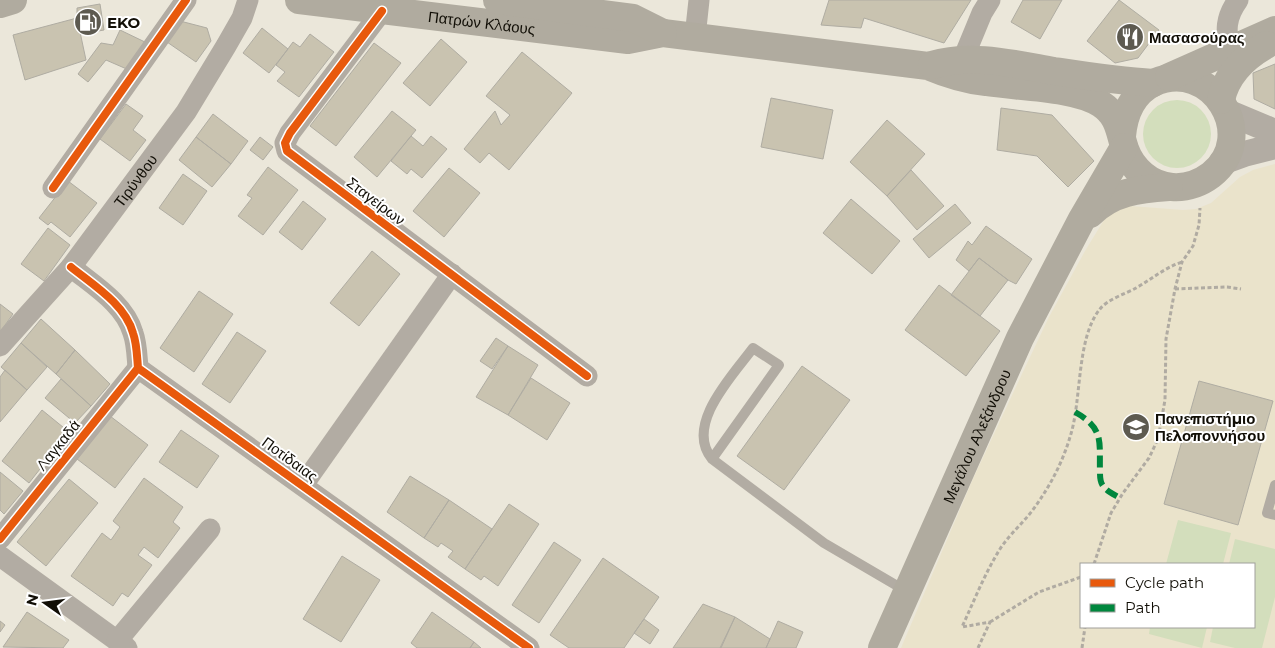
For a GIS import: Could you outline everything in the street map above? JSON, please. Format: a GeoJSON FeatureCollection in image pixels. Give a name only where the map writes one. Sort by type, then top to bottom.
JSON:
{"type":"FeatureCollection","features":[{"type":"Feature","properties":{"kind":"main road"},"geometry":{"type":"LineString","coordinates":[[0,4],[13,0]]}},
{"type":"Feature","properties":{"kind":"main road","name":"Πατρών Κλάους"},"geometry":{"type":"LineString","coordinates":[[300,0],[628,40],[663,33],[928,66]]}},
{"type":"Feature","properties":{"kind":"main road","name":"Πατρών Κλάους"},"geometry":{"type":"LineString","coordinates":[[497,0],[634,18],[663,33]]}},
{"type":"Feature","properties":{"kind":"main road"},"geometry":{"type":"LineString","coordinates":[[1123,141],[1123,123],[1127,111],[1142,90],[1275,30]]}},
{"type":"Feature","properties":{"kind":"main road"},"geometry":{"type":"LineString","coordinates":[[1079,226],[1100,205],[1116,196],[1136,190],[1182,187],[1205,180],[1222,162],[1227,153],[1231,132],[1224,106],[1226,85],[1244,60],[1252,53],[1275,41]]}},
{"type":"Feature","properties":{"kind":"main road"},"geometry":{"type":"LineString","coordinates":[[928,66],[963,60],[1028,66],[1127,82],[1189,79],[1210,89],[1224,106]]}},
{"type":"Feature","properties":{"kind":"main road"},"geometry":{"type":"LineString","coordinates":[[928,66],[970,80],[1050,89],[1084,96],[1097,101],[1106,108],[1118,125],[1129,159],[1136,169],[1146,178],[1157,184],[1169,187]]}},
{"type":"Feature","properties":{"kind":"main road","name":"Μεγάλου Αλεξάνδρου"},"geometry":{"type":"LineString","coordinates":[[879,646],[906,591],[1020,338],[1123,141]]}},
{"type":"Feature","properties":{"kind":"street"},"geometry":{"type":"LineString","coordinates":[[53,188],[186,0]]}},
{"type":"Feature","properties":{"kind":"street","name":"Τιρύνθου"},"geometry":{"type":"LineString","coordinates":[[0,346],[70,267],[186,112],[242,18],[248,0]]}},
{"type":"Feature","properties":{"kind":"street"},"geometry":{"type":"LineString","coordinates":[[695,37],[699,0]]}},
{"type":"Feature","properties":{"kind":"street"},"geometry":{"type":"LineString","coordinates":[[963,60],[982,13],[990,0]]}},
{"type":"Feature","properties":{"kind":"street"},"geometry":{"type":"LineString","coordinates":[[1229,51],[1226,31],[1227,24],[1238,0]]}},
{"type":"Feature","properties":{"kind":"street","name":"Σταγείρων"},"geometry":{"type":"LineString","coordinates":[[382,11],[290,133],[285,143],[286,151],[587,376]]}},
{"type":"Feature","properties":{"kind":"street"},"geometry":{"type":"LineString","coordinates":[[1224,106],[1275,132]]}},
{"type":"Feature","properties":{"kind":"street"},"geometry":{"type":"LineString","coordinates":[[1222,162],[1275,146]]}},
{"type":"Feature","properties":{"kind":"street"},"geometry":{"type":"LineString","coordinates":[[70,267],[116,305],[127,319],[134,335],[138,368]]}},
{"type":"Feature","properties":{"kind":"street"},"geometry":{"type":"LineString","coordinates":[[303,485],[452,274]]}},
{"type":"Feature","properties":{"kind":"street","name":"Ποτίδαιας"},"geometry":{"type":"LineString","coordinates":[[138,368],[529,648]]}},
{"type":"Feature","properties":{"kind":"street","name":"Λαγκαδά"},"geometry":{"type":"LineString","coordinates":[[0,539],[138,368]]}},
{"type":"Feature","properties":{"kind":"street"},"geometry":{"type":"LineString","coordinates":[[0,556],[122,644],[210,530]]}},
{"type":"Feature","properties":{"kind":"lane"},"geometry":{"type":"LineString","coordinates":[[712,459],[779,365],[753,348],[718,396],[707,418],[703,441],[707,453],[712,459],[824,542],[906,591]]}},
{"type":"Feature","properties":{"kind":"lane"},"geometry":{"type":"LineString","coordinates":[[1275,485],[1267,513],[1275,515]]}},
{"type":"Feature","properties":{"kind":"path"},"geometry":{"type":"LineString","coordinates":[[1094,563],[1111,513],[1149,458],[1158,438],[1166,400],[1166,339],[1175,289],[1182,262],[1194,246],[1199,225],[1200,208]]}},
{"type":"Feature","properties":{"kind":"path"},"geometry":{"type":"LineString","coordinates":[[1080,577],[1039,592],[990,622],[962,627],[1001,548],[1032,510],[1053,479],[1070,437],[1075,417],[1086,341],[1090,326],[1097,313],[1108,302],[1136,288],[1169,266],[1182,262]]}},
{"type":"Feature","properties":{"kind":"path"},"geometry":{"type":"LineString","coordinates":[[1175,289],[1226,287],[1241,289]]}},
{"type":"Feature","properties":{"kind":"path"},"geometry":{"type":"LineString","coordinates":[[978,648],[990,622]]}},
{"type":"Feature","properties":{"kind":"path"},"geometry":{"type":"LineString","coordinates":[[1082,648],[1085,628]]}},
{"type":"Feature","properties":{"kind":"shaded area","name":"Πανεπιστήμιο Πελοποννήσου"},"geometry":{"type":"Polygon","coordinates":[[[1275,164],[1275,648],[901,648],[972,481],[1049,317],[1104,220],[1116,209],[1130,206],[1183,210],[1196,209],[1211,203],[1240,177],[1253,170],[1275,164]]]}},
{"type":"Feature","properties":{"kind":"green space"},"geometry":{"type":"Polygon","coordinates":[[[1177,100],[1190,103],[1201,110],[1208,121],[1211,134],[1208,147],[1201,158],[1190,165],[1177,168],[1164,165],[1153,158],[1146,147],[1143,134],[1146,121],[1153,110],[1164,103],[1177,100]]]}},
{"type":"Feature","properties":{"kind":"green space"},"geometry":{"type":"Polygon","coordinates":[[[1178,520],[1231,533],[1223,563],[1166,563],[1178,520]]]}},
{"type":"Feature","properties":{"kind":"green space"},"geometry":{"type":"Polygon","coordinates":[[[1235,539],[1275,549],[1275,597],[1262,648],[1235,648],[1210,642],[1213,628],[1255,628],[1255,563],[1229,563],[1235,539]]]}},
{"type":"Feature","properties":{"kind":"green space"},"geometry":{"type":"Polygon","coordinates":[[[1150,628],[1207,628],[1202,648],[1149,634],[1150,628]]]}},
{"type":"Feature","properties":{"kind":"building"},"geometry":{"type":"Polygon","coordinates":[[[829,0],[971,0],[944,43],[864,18],[861,28],[821,25],[829,0]]]}},
{"type":"Feature","properties":{"kind":"building"},"geometry":{"type":"Polygon","coordinates":[[[1023,0],[1062,0],[1040,39],[1011,22],[1023,0]]]}},
{"type":"Feature","properties":{"kind":"building"},"geometry":{"type":"Polygon","coordinates":[[[1119,0],[1159,30],[1138,58],[1115,63],[1087,41],[1119,0]]]}},
{"type":"Feature","properties":{"kind":"building"},"geometry":{"type":"Polygon","coordinates":[[[100,4],[104,30],[81,34],[77,18],[77,8],[100,4]]]}},
{"type":"Feature","properties":{"kind":"building"},"geometry":{"type":"Polygon","coordinates":[[[77,18],[86,60],[25,80],[13,35],[77,18]]]}},
{"type":"Feature","properties":{"kind":"building"},"geometry":{"type":"Polygon","coordinates":[[[180,21],[207,28],[211,41],[196,62],[167,42],[180,21]]]}},
{"type":"Feature","properties":{"kind":"building"},"geometry":{"type":"Polygon","coordinates":[[[262,28],[288,49],[269,73],[243,53],[262,28]]]}},
{"type":"Feature","properties":{"kind":"building"},"geometry":{"type":"Polygon","coordinates":[[[120,30],[147,43],[129,70],[106,60],[88,82],[78,74],[101,43],[113,45],[120,30]]]}},
{"type":"Feature","properties":{"kind":"building"},"geometry":{"type":"Polygon","coordinates":[[[310,34],[334,52],[299,97],[277,81],[285,72],[276,65],[293,42],[300,47],[310,34]]]}},
{"type":"Feature","properties":{"kind":"building"},"geometry":{"type":"Polygon","coordinates":[[[441,39],[467,62],[430,106],[403,83],[441,39]]]}},
{"type":"Feature","properties":{"kind":"building"},"geometry":{"type":"Polygon","coordinates":[[[374,43],[401,63],[336,146],[310,126],[374,43]]]}},
{"type":"Feature","properties":{"kind":"building"},"geometry":{"type":"Polygon","coordinates":[[[522,52],[572,93],[509,170],[489,153],[480,163],[464,149],[495,111],[501,125],[510,115],[486,96],[522,52]]]}},
{"type":"Feature","properties":{"kind":"building"},"geometry":{"type":"Polygon","coordinates":[[[1275,64],[1275,109],[1254,99],[1253,73],[1275,64]]]}},
{"type":"Feature","properties":{"kind":"building"},"geometry":{"type":"Polygon","coordinates":[[[771,98],[833,110],[823,159],[761,147],[771,98]]]}},
{"type":"Feature","properties":{"kind":"building"},"geometry":{"type":"Polygon","coordinates":[[[126,104],[143,116],[133,130],[146,140],[130,161],[100,139],[126,104]]]}},
{"type":"Feature","properties":{"kind":"building"},"geometry":{"type":"Polygon","coordinates":[[[1001,108],[1052,115],[1094,161],[1068,187],[1037,156],[997,150],[1001,108]]]}},
{"type":"Feature","properties":{"kind":"building"},"geometry":{"type":"Polygon","coordinates":[[[392,111],[416,130],[377,177],[354,157],[392,111]]]}},
{"type":"Feature","properties":{"kind":"building"},"geometry":{"type":"Polygon","coordinates":[[[213,114],[248,141],[231,164],[196,137],[213,114]]]}},
{"type":"Feature","properties":{"kind":"building"},"geometry":{"type":"Polygon","coordinates":[[[887,120],[925,154],[887,196],[850,162],[887,120]]]}},
{"type":"Feature","properties":{"kind":"building"},"geometry":{"type":"Polygon","coordinates":[[[411,136],[423,146],[431,136],[447,149],[422,178],[411,169],[407,174],[391,161],[411,136]]]}},
{"type":"Feature","properties":{"kind":"building"},"geometry":{"type":"Polygon","coordinates":[[[196,137],[231,164],[212,187],[179,160],[196,137]]]}},
{"type":"Feature","properties":{"kind":"building"},"geometry":{"type":"Polygon","coordinates":[[[260,137],[273,147],[263,160],[250,150],[260,137]]]}},
{"type":"Feature","properties":{"kind":"building"},"geometry":{"type":"Polygon","coordinates":[[[268,167],[298,190],[263,235],[238,216],[252,198],[247,195],[268,167]]]}},
{"type":"Feature","properties":{"kind":"building"},"geometry":{"type":"Polygon","coordinates":[[[449,168],[480,193],[444,237],[413,211],[449,168]]]}},
{"type":"Feature","properties":{"kind":"building"},"geometry":{"type":"Polygon","coordinates":[[[911,170],[944,206],[917,230],[887,196],[911,170]]]}},
{"type":"Feature","properties":{"kind":"building"},"geometry":{"type":"Polygon","coordinates":[[[183,174],[207,191],[183,225],[159,208],[183,174]]]}},
{"type":"Feature","properties":{"kind":"building"},"geometry":{"type":"Polygon","coordinates":[[[68,181],[97,203],[70,237],[51,222],[48,225],[39,218],[68,181]]]}},
{"type":"Feature","properties":{"kind":"building"},"geometry":{"type":"Polygon","coordinates":[[[851,199],[900,241],[872,274],[823,233],[851,199]]]}},
{"type":"Feature","properties":{"kind":"building"},"geometry":{"type":"Polygon","coordinates":[[[303,201],[326,219],[302,250],[279,232],[303,201]]]}},
{"type":"Feature","properties":{"kind":"building"},"geometry":{"type":"Polygon","coordinates":[[[955,204],[971,223],[929,258],[913,239],[955,204]]]}},
{"type":"Feature","properties":{"kind":"building"},"geometry":{"type":"Polygon","coordinates":[[[986,226],[1032,259],[1016,284],[979,258],[969,271],[956,260],[968,241],[972,245],[986,226]]]}},
{"type":"Feature","properties":{"kind":"building"},"geometry":{"type":"Polygon","coordinates":[[[48,228],[70,245],[44,281],[21,264],[48,228]]]}},
{"type":"Feature","properties":{"kind":"building"},"geometry":{"type":"Polygon","coordinates":[[[372,251],[400,274],[359,326],[330,303],[372,251]]]}},
{"type":"Feature","properties":{"kind":"building"},"geometry":{"type":"Polygon","coordinates":[[[979,258],[1008,280],[980,316],[951,295],[979,258]]]}},
{"type":"Feature","properties":{"kind":"building"},"geometry":{"type":"Polygon","coordinates":[[[939,285],[1000,331],[966,376],[905,330],[939,285]]]}},
{"type":"Feature","properties":{"kind":"building"},"geometry":{"type":"Polygon","coordinates":[[[199,291],[233,314],[194,372],[160,348],[199,291]]]}},
{"type":"Feature","properties":{"kind":"building"},"geometry":{"type":"Polygon","coordinates":[[[0,304],[13,314],[0,332],[0,304]]]}},
{"type":"Feature","properties":{"kind":"building"},"geometry":{"type":"Polygon","coordinates":[[[41,319],[75,350],[56,374],[21,343],[41,319]]]}},
{"type":"Feature","properties":{"kind":"building"},"geometry":{"type":"Polygon","coordinates":[[[237,332],[266,351],[230,403],[202,384],[237,332]]]}},
{"type":"Feature","properties":{"kind":"building"},"geometry":{"type":"Polygon","coordinates":[[[496,338],[508,346],[492,369],[480,361],[496,338]]]}},
{"type":"Feature","properties":{"kind":"building"},"geometry":{"type":"Polygon","coordinates":[[[21,343],[47,367],[27,390],[1,367],[21,343]]]}},
{"type":"Feature","properties":{"kind":"building"},"geometry":{"type":"Polygon","coordinates":[[[508,346],[538,365],[508,415],[476,397],[508,346]]]}},
{"type":"Feature","properties":{"kind":"building"},"geometry":{"type":"Polygon","coordinates":[[[75,350],[110,384],[91,406],[56,374],[75,350]]]}},
{"type":"Feature","properties":{"kind":"building"},"geometry":{"type":"Polygon","coordinates":[[[802,366],[850,400],[784,490],[737,456],[802,366]]]}},
{"type":"Feature","properties":{"kind":"building"},"geometry":{"type":"Polygon","coordinates":[[[5,370],[27,390],[0,422],[0,377],[5,370]]]}},
{"type":"Feature","properties":{"kind":"building"},"geometry":{"type":"Polygon","coordinates":[[[531,378],[570,403],[547,440],[508,415],[531,378]]]}},
{"type":"Feature","properties":{"kind":"building"},"geometry":{"type":"Polygon","coordinates":[[[61,379],[91,406],[75,423],[45,398],[61,379]]]}},
{"type":"Feature","properties":{"kind":"building"},"geometry":{"type":"Polygon","coordinates":[[[1199,381],[1273,401],[1238,525],[1164,504],[1199,381]]]}},
{"type":"Feature","properties":{"kind":"building"},"geometry":{"type":"Polygon","coordinates":[[[42,410],[69,432],[29,483],[2,461],[42,410]]]}},
{"type":"Feature","properties":{"kind":"building"},"geometry":{"type":"Polygon","coordinates":[[[110,416],[148,445],[115,488],[77,459],[110,416]]]}},
{"type":"Feature","properties":{"kind":"building"},"geometry":{"type":"Polygon","coordinates":[[[181,430],[219,456],[197,488],[159,462],[181,430]]]}},
{"type":"Feature","properties":{"kind":"building"},"geometry":{"type":"Polygon","coordinates":[[[0,472],[23,491],[4,514],[0,510],[0,472]]]}},
{"type":"Feature","properties":{"kind":"building"},"geometry":{"type":"Polygon","coordinates":[[[410,476],[449,500],[424,538],[387,512],[410,476]]]}},
{"type":"Feature","properties":{"kind":"building"},"geometry":{"type":"Polygon","coordinates":[[[144,478],[183,507],[173,522],[180,528],[158,558],[144,547],[138,555],[152,565],[128,597],[122,593],[113,606],[71,576],[102,533],[111,540],[120,527],[113,521],[144,478]]]}},
{"type":"Feature","properties":{"kind":"building"},"geometry":{"type":"Polygon","coordinates":[[[69,479],[98,503],[46,566],[17,542],[69,479]]]}},
{"type":"Feature","properties":{"kind":"building"},"geometry":{"type":"Polygon","coordinates":[[[449,500],[492,529],[465,569],[448,557],[453,551],[441,543],[438,547],[424,538],[449,500]]]}},
{"type":"Feature","properties":{"kind":"building"},"geometry":{"type":"Polygon","coordinates":[[[509,504],[539,524],[498,586],[484,576],[481,580],[465,569],[509,504]]]}},
{"type":"Feature","properties":{"kind":"building"},"geometry":{"type":"Polygon","coordinates":[[[554,542],[581,560],[539,623],[512,605],[554,542]]]}},
{"type":"Feature","properties":{"kind":"building"},"geometry":{"type":"Polygon","coordinates":[[[342,556],[380,580],[341,642],[303,619],[342,556]]]}},
{"type":"Feature","properties":{"kind":"building"},"geometry":{"type":"Polygon","coordinates":[[[603,558],[659,597],[624,648],[569,648],[550,635],[603,558]]]}},
{"type":"Feature","properties":{"kind":"building"},"geometry":{"type":"Polygon","coordinates":[[[703,604],[735,617],[721,648],[673,648],[703,604]]]}},
{"type":"Feature","properties":{"kind":"building"},"geometry":{"type":"Polygon","coordinates":[[[27,612],[69,640],[63,648],[3,647],[27,612]]]}},
{"type":"Feature","properties":{"kind":"building"},"geometry":{"type":"Polygon","coordinates":[[[432,612],[474,642],[470,648],[417,648],[411,643],[432,612]]]}},
{"type":"Feature","properties":{"kind":"building"},"geometry":{"type":"Polygon","coordinates":[[[735,617],[770,639],[766,648],[720,648],[735,617]]]}},
{"type":"Feature","properties":{"kind":"building"},"geometry":{"type":"Polygon","coordinates":[[[644,619],[659,630],[650,644],[634,633],[644,619]]]}},
{"type":"Feature","properties":{"kind":"building"},"geometry":{"type":"Polygon","coordinates":[[[0,621],[5,625],[0,632],[0,621]]]}},
{"type":"Feature","properties":{"kind":"building"},"geometry":{"type":"Polygon","coordinates":[[[778,621],[803,632],[796,648],[766,648],[778,621]]]}},
{"type":"Feature","properties":{"kind":"building"},"geometry":{"type":"Polygon","coordinates":[[[474,642],[481,648],[470,648],[474,642]]]}},
{"type":"Feature","properties":{"kind":"marked path"},"geometry":{"type":"LineString","coordinates":[[1075,412],[1085,418],[1096,431],[1100,444],[1101,482],[1107,490],[1120,498]]}},
{"type":"Feature","properties":{"kind":"cycle path"},"geometry":{"type":"LineString","coordinates":[[53,188],[186,0]]}},
{"type":"Feature","properties":{"kind":"cycle path"},"geometry":{"type":"LineString","coordinates":[[382,11],[290,133],[285,143],[287,151],[587,376]]}},
{"type":"Feature","properties":{"kind":"cycle path"},"geometry":{"type":"LineString","coordinates":[[71,267],[98,288],[123,313],[134,337],[138,368],[529,648]]}},
{"type":"Feature","properties":{"kind":"cycle path"},"geometry":{"type":"LineString","coordinates":[[0,539],[138,368]]}},
{"type":"Feature","properties":{"kind":"place","name":"EKO"},"geometry":{"type":"Point","coordinates":[88,22]}},
{"type":"Feature","properties":{"kind":"place","name":"Μασασούρας"},"geometry":{"type":"Point","coordinates":[1130,37]}},
{"type":"Feature","properties":{"kind":"place","name":"Πανεπιστήμιο Πελοποννήσου"},"geometry":{"type":"Point","coordinates":[1136,427]}}]}
